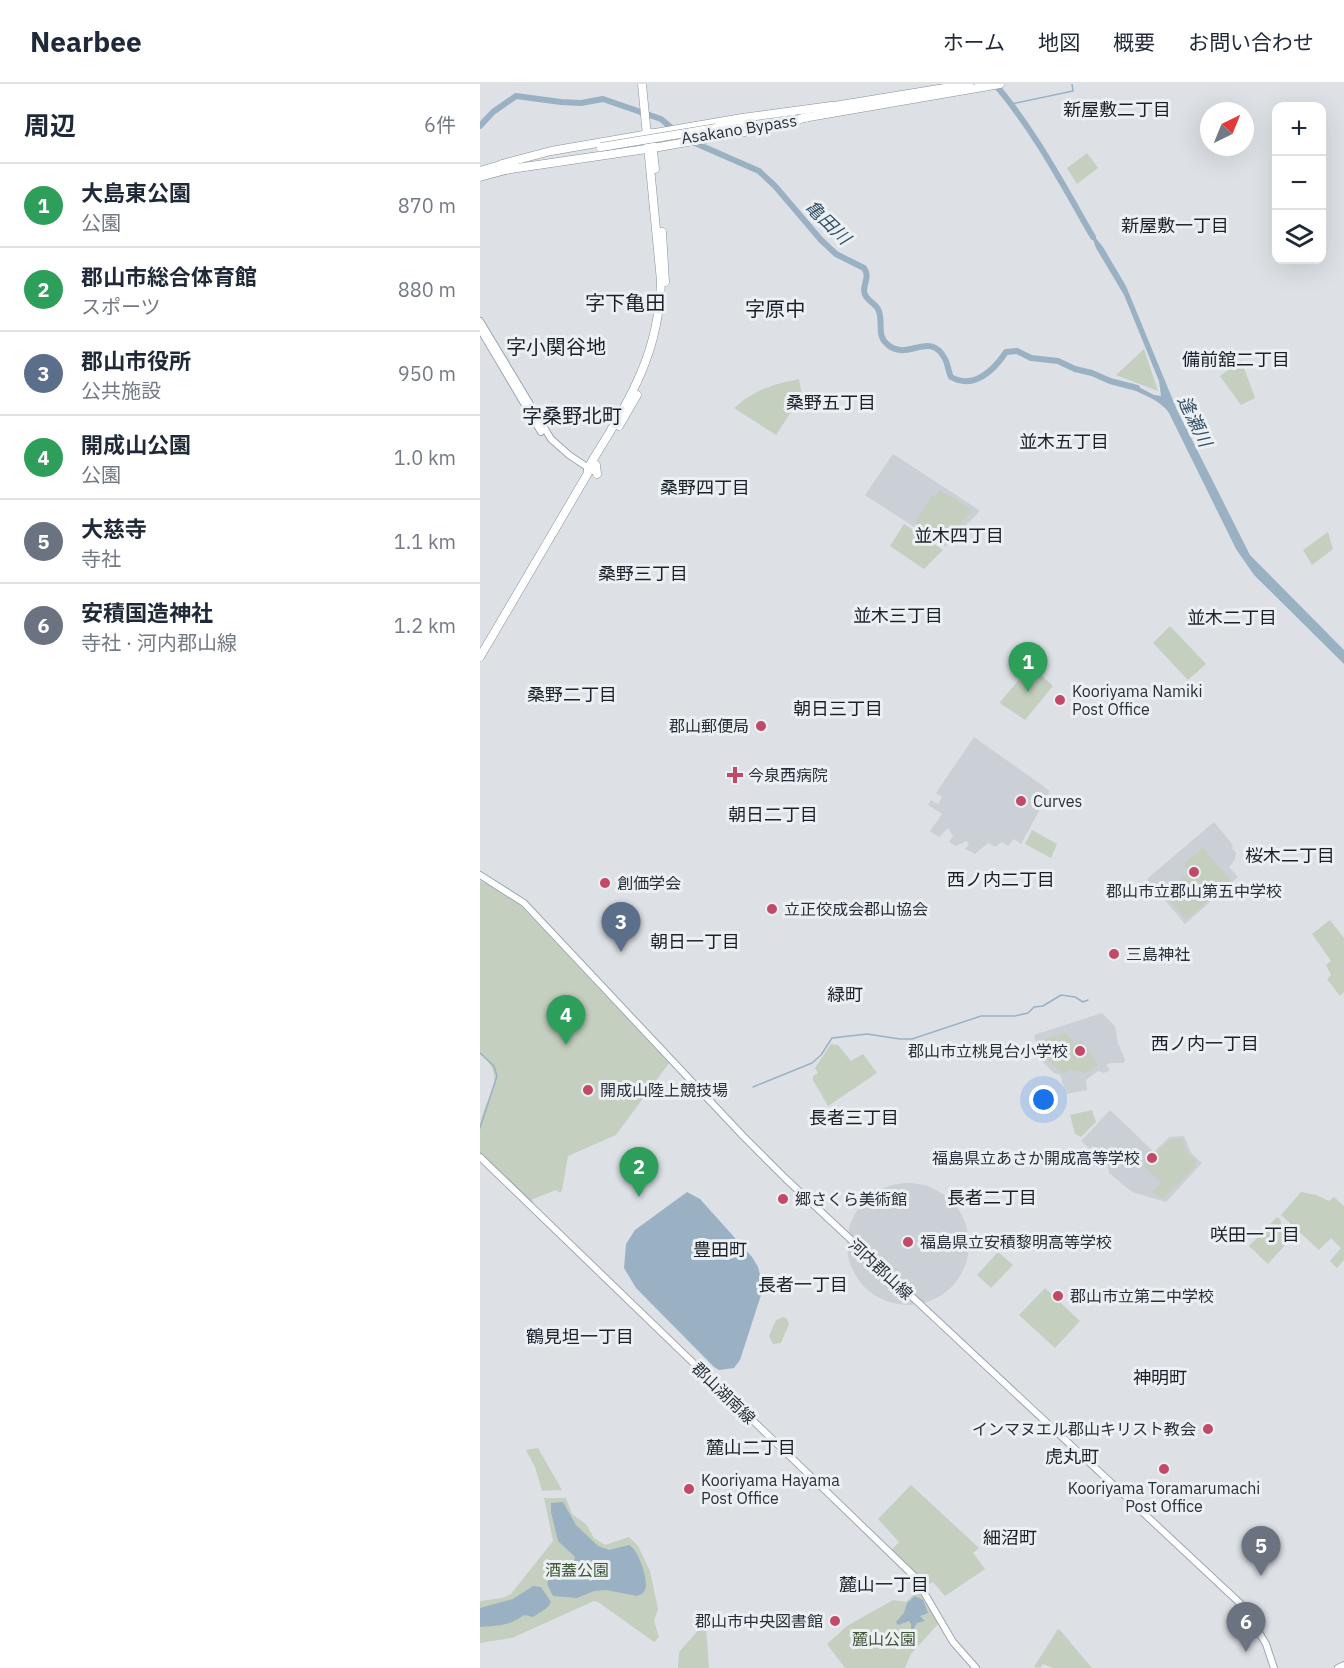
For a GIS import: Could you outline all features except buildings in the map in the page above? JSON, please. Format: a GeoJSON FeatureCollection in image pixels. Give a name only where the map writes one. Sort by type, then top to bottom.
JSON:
{"type":"FeatureCollection","features":[{"type":"Feature","properties":{"kind":"highway"},"geometry":{"type":"LineString","coordinates":[[480,657],[638,394],[656,350],[661,326],[665,273],[644,84]]}},
{"type":"Feature","properties":{"kind":"highway","name":"Asakano Bypass"},"geometry":{"type":"LineString","coordinates":[[716,130],[831,106],[969,84]]}},
{"type":"Feature","properties":{"kind":"highway","name":"Asakano Bypass"},"geometry":{"type":"LineString","coordinates":[[480,171],[1000,84]]}},
{"type":"Feature","properties":{"kind":"highway"},"geometry":{"type":"LineString","coordinates":[[503,167],[551,151],[733,119],[831,106]]}},
{"type":"Feature","properties":{"kind":"highway"},"geometry":{"type":"LineString","coordinates":[[503,167],[650,149],[761,129],[808,117]]}},
{"type":"Feature","properties":{"kind":"highway","name":"Asakano Bypass"},"geometry":{"type":"LineString","coordinates":[[480,177],[503,167]]}},
{"type":"Feature","properties":{"kind":"main road"},"geometry":{"type":"LineString","coordinates":[[480,321],[543,429],[561,448],[592,470]]}},
{"type":"Feature","properties":{"kind":"main road"},"geometry":{"type":"LineString","coordinates":[[480,329],[545,438],[557,451],[592,470]]}},
{"type":"Feature","properties":{"kind":"main road","name":"河内郡山線"},"geometry":{"type":"LineString","coordinates":[[480,874],[525,903],[786,1179],[1243,1606],[1266,1644],[1274,1668]]}},
{"type":"Feature","properties":{"kind":"main road","name":"郡山湖南線"},"geometry":{"type":"LineString","coordinates":[[480,1157],[915,1577],[948,1634],[976,1668]]}},
{"type":"Feature","properties":{"kind":"main road"},"geometry":{"type":"LineString","coordinates":[[1338,1668],[1344,1665]]}},
{"type":"Feature","properties":{"kind":"shaded area"},"geometry":{"type":"Polygon","coordinates":[[[893,454],[979,510],[945,547],[865,495],[893,454]]]}},
{"type":"Feature","properties":{"kind":"shaded area"},"geometry":{"type":"Polygon","coordinates":[[[974,737],[1050,791],[1021,844],[1014,839],[1008,846],[1002,842],[995,847],[988,843],[975,854],[965,849],[969,845],[967,841],[956,846],[949,842],[953,836],[948,828],[939,837],[930,831],[942,814],[928,805],[931,800],[938,804],[942,797],[936,793],[974,737]]]}},
{"type":"Feature","properties":{"kind":"shaded area","name":"郡山市立郡山第五中学校"},"geometry":{"type":"Polygon","coordinates":[[[1214,822],[1233,845],[1232,848],[1236,853],[1235,860],[1229,867],[1238,877],[1185,924],[1147,879],[1214,822]]]}},
{"type":"Feature","properties":{"kind":"shaded area","name":"郡山市立桃見台小学校"},"geometry":{"type":"Polygon","coordinates":[[[1102,1013],[1115,1026],[1118,1043],[1125,1060],[1123,1063],[1106,1065],[1110,1070],[1104,1073],[1098,1071],[1086,1080],[1087,1090],[1066,1094],[1060,1075],[1054,1073],[1041,1060],[1034,1035],[1102,1013]]]}},
{"type":"Feature","properties":{"kind":"shaded area","name":"福島県立あさか開成高等学校"},"geometry":{"type":"Polygon","coordinates":[[[1110,1110],[1154,1152],[1169,1137],[1184,1136],[1191,1153],[1202,1163],[1166,1202],[1132,1192],[1109,1173],[1106,1152],[1101,1147],[1098,1150],[1093,1146],[1090,1149],[1081,1141],[1110,1110]]]}},
{"type":"Feature","properties":{"kind":"shaded area","name":"福島県立安積黎明高等学校"},"geometry":{"type":"Polygon","coordinates":[[[908,1183],[931,1188],[942,1193],[951,1201],[959,1210],[964,1221],[969,1244],[964,1267],[959,1278],[951,1287],[942,1295],[931,1300],[908,1305],[885,1300],[874,1295],[865,1287],[857,1278],[852,1267],[847,1244],[852,1221],[857,1210],[865,1201],[874,1193],[885,1188],[908,1183]]]}},
{"type":"Feature","properties":{"kind":"green space"},"geometry":{"type":"Polygon","coordinates":[[[1087,153],[1098,168],[1077,184],[1067,168],[1087,153]]]}},
{"type":"Feature","properties":{"kind":"green space"},"geometry":{"type":"Polygon","coordinates":[[[1144,349],[1158,391],[1116,375],[1144,349]]]}},
{"type":"Feature","properties":{"kind":"green space"},"geometry":{"type":"Polygon","coordinates":[[[1241,360],[1255,398],[1241,405],[1220,376],[1241,360]]]}},
{"type":"Feature","properties":{"kind":"green space"},"geometry":{"type":"Polygon","coordinates":[[[799,379],[802,395],[776,435],[734,408],[764,389],[799,379]]]}},
{"type":"Feature","properties":{"kind":"green space"},"geometry":{"type":"Polygon","coordinates":[[[940,490],[970,508],[971,512],[946,540],[942,541],[916,524],[932,495],[935,497],[940,490]]]}},
{"type":"Feature","properties":{"kind":"green space"},"geometry":{"type":"Polygon","coordinates":[[[904,524],[943,550],[924,569],[890,546],[904,524]]]}},
{"type":"Feature","properties":{"kind":"green space"},"geometry":{"type":"Polygon","coordinates":[[[1328,532],[1333,549],[1312,565],[1303,550],[1328,532]]]}},
{"type":"Feature","properties":{"kind":"green space"},"geometry":{"type":"Polygon","coordinates":[[[1170,626],[1206,664],[1188,680],[1153,643],[1170,626]]]}},
{"type":"Feature","properties":{"kind":"green space"},"geometry":{"type":"Polygon","coordinates":[[[1030,667],[1033,667],[1053,686],[1025,720],[1000,702],[1030,667]]]}},
{"type":"Feature","properties":{"kind":"green space"},"geometry":{"type":"Polygon","coordinates":[[[1032,830],[1057,844],[1051,858],[1025,844],[1032,830]]]}},
{"type":"Feature","properties":{"kind":"green space"},"geometry":{"type":"Polygon","coordinates":[[[1203,848],[1231,881],[1186,920],[1164,894],[1188,873],[1184,864],[1203,848]]]}},
{"type":"Feature","properties":{"kind":"green space"},"geometry":{"type":"Polygon","coordinates":[[[480,881],[493,886],[519,904],[669,1063],[616,1135],[568,1156],[560,1193],[556,1190],[531,1200],[480,1153],[480,1124],[495,1079],[489,1063],[480,1054],[480,881]]]}},
{"type":"Feature","properties":{"kind":"green space"},"geometry":{"type":"Polygon","coordinates":[[[1330,920],[1344,938],[1344,992],[1340,996],[1327,979],[1331,975],[1326,965],[1331,961],[1312,934],[1330,920]]]}},
{"type":"Feature","properties":{"kind":"green space"},"geometry":{"type":"Polygon","coordinates":[[[1066,1033],[1075,1045],[1082,1041],[1098,1065],[1086,1073],[1070,1070],[1064,1074],[1051,1063],[1046,1056],[1044,1039],[1066,1033]]]}},
{"type":"Feature","properties":{"kind":"green space"},"geometry":{"type":"Polygon","coordinates":[[[831,1044],[838,1045],[851,1061],[863,1054],[877,1073],[828,1106],[813,1076],[818,1073],[815,1068],[831,1044]]]}},
{"type":"Feature","properties":{"kind":"green space"},"geometry":{"type":"Polygon","coordinates":[[[1092,1110],[1096,1122],[1081,1137],[1075,1134],[1070,1115],[1092,1110]]]}},
{"type":"Feature","properties":{"kind":"green space"},"geometry":{"type":"Polygon","coordinates":[[[1182,1138],[1187,1153],[1196,1161],[1195,1167],[1163,1199],[1152,1193],[1161,1182],[1143,1166],[1170,1139],[1182,1138]]]}},
{"type":"Feature","properties":{"kind":"green space"},"geometry":{"type":"Polygon","coordinates":[[[1301,1192],[1329,1201],[1334,1197],[1344,1206],[1344,1260],[1337,1268],[1330,1261],[1341,1248],[1331,1238],[1319,1250],[1281,1215],[1301,1192]]]}},
{"type":"Feature","properties":{"kind":"green space"},"geometry":{"type":"Polygon","coordinates":[[[1277,1217],[1280,1219],[1287,1243],[1268,1264],[1249,1246],[1277,1217]]]}},
{"type":"Feature","properties":{"kind":"green space"},"geometry":{"type":"Polygon","coordinates":[[[998,1252],[1013,1265],[991,1288],[977,1275],[998,1252]]]}},
{"type":"Feature","properties":{"kind":"green space"},"geometry":{"type":"Polygon","coordinates":[[[1045,1288],[1080,1321],[1055,1348],[1019,1315],[1045,1288]]]}},
{"type":"Feature","properties":{"kind":"green space"},"geometry":{"type":"Polygon","coordinates":[[[783,1317],[789,1324],[781,1343],[773,1344],[769,1336],[776,1320],[783,1317]]]}},
{"type":"Feature","properties":{"kind":"green space"},"geometry":{"type":"Polygon","coordinates":[[[538,1448],[562,1490],[542,1491],[535,1467],[526,1450],[538,1448]]]}},
{"type":"Feature","properties":{"kind":"green space"},"geometry":{"type":"Polygon","coordinates":[[[911,1485],[979,1548],[973,1553],[985,1569],[945,1596],[933,1582],[924,1587],[891,1551],[899,1542],[878,1519],[911,1485]]]}},
{"type":"Feature","properties":{"kind":"green space","name":"酒蓋公園"},"geometry":{"type":"Polygon","coordinates":[[[544,1498],[566,1498],[572,1514],[586,1524],[594,1538],[605,1545],[629,1537],[638,1546],[650,1571],[658,1609],[654,1621],[659,1637],[654,1642],[594,1601],[512,1638],[480,1643],[480,1601],[502,1598],[511,1594],[553,1541],[544,1498]]]}},
{"type":"Feature","properties":{"kind":"green space","name":"麓山公園"},"geometry":{"type":"Polygon","coordinates":[[[920,1591],[939,1623],[911,1654],[905,1668],[845,1668],[827,1644],[847,1626],[893,1600],[906,1602],[920,1591]]]}},
{"type":"Feature","properties":{"kind":"green space"},"geometry":{"type":"Polygon","coordinates":[[[703,1625],[706,1627],[709,1668],[678,1668],[679,1652],[703,1625]]]}},
{"type":"Feature","properties":{"kind":"green space"},"geometry":{"type":"Polygon","coordinates":[[[1058,1629],[1092,1668],[1053,1668],[1043,1664],[1040,1668],[1034,1667],[1058,1629]]]}},
{"type":"Feature","properties":{"kind":"water"},"geometry":{"type":"Polygon","coordinates":[[[1090,231],[1103,247],[1126,286],[1177,410],[1250,555],[1344,650],[1344,664],[1254,575],[1236,549],[1169,413],[1158,402],[1134,390],[1131,383],[1154,395],[1161,396],[1159,381],[1124,295],[1096,248],[1090,231]]]}},
{"type":"Feature","properties":{"kind":"water"},"geometry":{"type":"Polygon","coordinates":[[[687,1192],[700,1199],[752,1257],[758,1267],[763,1286],[759,1286],[759,1291],[762,1292],[740,1360],[734,1368],[719,1370],[714,1367],[636,1288],[624,1268],[626,1244],[635,1230],[687,1192]]]}},
{"type":"Feature","properties":{"kind":"water"},"geometry":{"type":"Polygon","coordinates":[[[563,1502],[576,1525],[598,1546],[609,1550],[629,1545],[636,1552],[644,1572],[646,1585],[643,1593],[637,1596],[606,1590],[594,1591],[577,1598],[553,1596],[547,1584],[549,1579],[572,1568],[575,1557],[558,1541],[551,1512],[551,1503],[563,1502]]]}},
{"type":"Feature","properties":{"kind":"water"},"geometry":{"type":"Polygon","coordinates":[[[533,1586],[541,1587],[551,1602],[547,1608],[533,1617],[524,1615],[508,1624],[480,1627],[480,1608],[513,1599],[533,1586]]]}},
{"type":"Feature","properties":{"kind":"water"},"geometry":{"type":"Polygon","coordinates":[[[915,1596],[923,1600],[928,1613],[920,1616],[925,1621],[917,1623],[913,1630],[909,1621],[898,1625],[896,1622],[904,1613],[907,1603],[915,1596]]]}},
{"type":"Feature","properties":{"kind":"waterway","name":"逢瀬川"},"geometry":{"type":"LineString","coordinates":[[995,84],[1035,139],[1093,237]]}},
{"type":"Feature","properties":{"kind":"waterway"},"geometry":{"type":"LineString","coordinates":[[1011,104],[1073,91],[1072,84]]}},
{"type":"Feature","properties":{"kind":"waterway","name":"亀田川"},"geometry":{"type":"LineString","coordinates":[[480,126],[493,112],[516,96],[581,103],[603,99],[661,119],[688,140],[759,171],[836,254],[864,268],[867,277],[865,294],[878,309],[884,340],[895,349],[932,347],[939,351],[945,359],[951,377],[959,380],[975,380],[996,365],[1006,352],[1017,351],[1031,358],[1058,361],[1110,381],[1137,388]]}},
{"type":"Feature","properties":{"kind":"waterway"},"geometry":{"type":"LineString","coordinates":[[753,1087],[812,1063],[821,1055],[832,1038],[867,1034],[912,1039],[981,1016],[1015,1016],[1028,1013],[1034,1007],[1043,1006],[1061,995],[1075,997],[1083,1002],[1088,1000]]}},
{"type":"Feature","properties":{"kind":"waterway"},"geometry":{"type":"LineString","coordinates":[[480,1053],[494,1066],[497,1076],[480,1128]]}},
{"type":"Feature","properties":{"kind":"waterway"},"geometry":{"type":"LineString","coordinates":[[480,1153],[532,1202]]}},
{"type":"Feature","properties":{"kind":"place","name":"大島東公園"},"geometry":{"type":"Point","coordinates":[1028,692]}},
{"type":"Feature","properties":{"kind":"place","name":"Kooriyama Namiki Post Office"},"geometry":{"type":"Point","coordinates":[1060,700]}},
{"type":"Feature","properties":{"kind":"place","name":"郡山郵便局"},"geometry":{"type":"Point","coordinates":[761,726]}},
{"type":"Feature","properties":{"kind":"place","name":"今泉西病院"},"geometry":{"type":"Point","coordinates":[735,775]}},
{"type":"Feature","properties":{"kind":"place","name":"Curves"},"geometry":{"type":"Point","coordinates":[1021,801]}},
{"type":"Feature","properties":{"kind":"place","name":"郡山市立郡山第五中学校"},"geometry":{"type":"Point","coordinates":[1194,872]}},
{"type":"Feature","properties":{"kind":"place","name":"創価学会"},"geometry":{"type":"Point","coordinates":[605,883]}},
{"type":"Feature","properties":{"kind":"place","name":"立正佼成会郡山協会"},"geometry":{"type":"Point","coordinates":[772,909]}},
{"type":"Feature","properties":{"kind":"place","name":"郡山市役所"},"geometry":{"type":"Point","coordinates":[621,952]}},
{"type":"Feature","properties":{"kind":"place","name":"三島神社"},"geometry":{"type":"Point","coordinates":[1114,954]}},
{"type":"Feature","properties":{"kind":"place","name":"開成山公園"},"geometry":{"type":"Point","coordinates":[566,1045]}},
{"type":"Feature","properties":{"kind":"place","name":"郡山市立桃見台小学校"},"geometry":{"type":"Point","coordinates":[1080,1051]}},
{"type":"Feature","properties":{"kind":"place","name":"開成山陸上競技場"},"geometry":{"type":"Point","coordinates":[588,1090]}},
{"type":"Feature","properties":{"kind":"place","name":"福島県立あさか開成高等学校"},"geometry":{"type":"Point","coordinates":[1152,1158]}},
{"type":"Feature","properties":{"kind":"place","name":"郡山市総合体育館"},"geometry":{"type":"Point","coordinates":[639,1197]}},
{"type":"Feature","properties":{"kind":"place","name":"郷さくら美術館"},"geometry":{"type":"Point","coordinates":[783,1199]}},
{"type":"Feature","properties":{"kind":"place","name":"福島県立安積黎明高等学校"},"geometry":{"type":"Point","coordinates":[908,1242]}},
{"type":"Feature","properties":{"kind":"place","name":"郡山市立第二中学校"},"geometry":{"type":"Point","coordinates":[1058,1296]}},
{"type":"Feature","properties":{"kind":"place","name":"インマヌエル郡山キリスト教会"},"geometry":{"type":"Point","coordinates":[1208,1429]}},
{"type":"Feature","properties":{"kind":"place","name":"Kooriyama Toramarumachi Post Office"},"geometry":{"type":"Point","coordinates":[1164,1469]}},
{"type":"Feature","properties":{"kind":"place","name":"Kooriyama Hayama Post Office"},"geometry":{"type":"Point","coordinates":[689,1489]}},
{"type":"Feature","properties":{"kind":"place","name":"大慈寺"},"geometry":{"type":"Point","coordinates":[1261,1576]}},
{"type":"Feature","properties":{"kind":"place","name":"郡山市中央図書館"},"geometry":{"type":"Point","coordinates":[835,1621]}},
{"type":"Feature","properties":{"kind":"place","name":"安積国造神社"},"geometry":{"type":"Point","coordinates":[1246,1652]}},
{"type":"Feature","properties":{"kind":"district","name":"新屋敷二丁目"},"geometry":{"type":"Point","coordinates":[1117,109]}},
{"type":"Feature","properties":{"kind":"district","name":"新屋敷一丁目"},"geometry":{"type":"Point","coordinates":[1175,225]}},
{"type":"Feature","properties":{"kind":"district","name":"字下亀田"},"geometry":{"type":"Point","coordinates":[625,302]}},
{"type":"Feature","properties":{"kind":"district","name":"字原中"},"geometry":{"type":"Point","coordinates":[775,308]}},
{"type":"Feature","properties":{"kind":"district","name":"字小関谷地"},"geometry":{"type":"Point","coordinates":[556,346]}},
{"type":"Feature","properties":{"kind":"district","name":"備前舘二丁目"},"geometry":{"type":"Point","coordinates":[1236,359]}},
{"type":"Feature","properties":{"kind":"district","name":"桑野五丁目"},"geometry":{"type":"Point","coordinates":[831,402]}},
{"type":"Feature","properties":{"kind":"district","name":"字桑野北町"},"geometry":{"type":"Point","coordinates":[572,415]}},
{"type":"Feature","properties":{"kind":"district","name":"並木五丁目"},"geometry":{"type":"Point","coordinates":[1064,441]}},
{"type":"Feature","properties":{"kind":"district","name":"桑野四丁目"},"geometry":{"type":"Point","coordinates":[705,487]}},
{"type":"Feature","properties":{"kind":"district","name":"並木四丁目"},"geometry":{"type":"Point","coordinates":[959,535]}},
{"type":"Feature","properties":{"kind":"district","name":"桑野三丁目"},"geometry":{"type":"Point","coordinates":[643,573]}},
{"type":"Feature","properties":{"kind":"district","name":"並木三丁目"},"geometry":{"type":"Point","coordinates":[898,615]}},
{"type":"Feature","properties":{"kind":"district","name":"並木二丁目"},"geometry":{"type":"Point","coordinates":[1232,617]}},
{"type":"Feature","properties":{"kind":"district","name":"桑野二丁目"},"geometry":{"type":"Point","coordinates":[572,694]}},
{"type":"Feature","properties":{"kind":"district","name":"朝日三丁目"},"geometry":{"type":"Point","coordinates":[838,708]}},
{"type":"Feature","properties":{"kind":"district","name":"朝日二丁目"},"geometry":{"type":"Point","coordinates":[773,814]}},
{"type":"Feature","properties":{"kind":"district","name":"桜木二丁目"},"geometry":{"type":"Point","coordinates":[1290,855]}},
{"type":"Feature","properties":{"kind":"district","name":"西ノ内二丁目"},"geometry":{"type":"Point","coordinates":[1001,879]}},
{"type":"Feature","properties":{"kind":"district","name":"朝日一丁目"},"geometry":{"type":"Point","coordinates":[695,941]}},
{"type":"Feature","properties":{"kind":"district","name":"緑町"},"geometry":{"type":"Point","coordinates":[845,994]}},
{"type":"Feature","properties":{"kind":"district","name":"西ノ内一丁目"},"geometry":{"type":"Point","coordinates":[1205,1043]}},
{"type":"Feature","properties":{"kind":"district","name":"長者三丁目"},"geometry":{"type":"Point","coordinates":[854,1117]}},
{"type":"Feature","properties":{"kind":"district","name":"長者二丁目"},"geometry":{"type":"Point","coordinates":[992,1197]}},
{"type":"Feature","properties":{"kind":"district","name":"咲田一丁目"},"geometry":{"type":"Point","coordinates":[1255,1234]}},
{"type":"Feature","properties":{"kind":"district","name":"豊田町"},"geometry":{"type":"Point","coordinates":[720,1249]}},
{"type":"Feature","properties":{"kind":"district","name":"長者一丁目"},"geometry":{"type":"Point","coordinates":[803,1284]}},
{"type":"Feature","properties":{"kind":"district","name":"鶴見坦一丁目"},"geometry":{"type":"Point","coordinates":[580,1336]}},
{"type":"Feature","properties":{"kind":"district","name":"神明町"},"geometry":{"type":"Point","coordinates":[1160,1377]}},
{"type":"Feature","properties":{"kind":"district","name":"麓山二丁目"},"geometry":{"type":"Point","coordinates":[751,1447]}},
{"type":"Feature","properties":{"kind":"district","name":"虎丸町"},"geometry":{"type":"Point","coordinates":[1072,1456]}},
{"type":"Feature","properties":{"kind":"district","name":"細沼町"},"geometry":{"type":"Point","coordinates":[1010,1537]}},
{"type":"Feature","properties":{"kind":"district","name":"麓山一丁目"},"geometry":{"type":"Point","coordinates":[884,1584]}}]}
